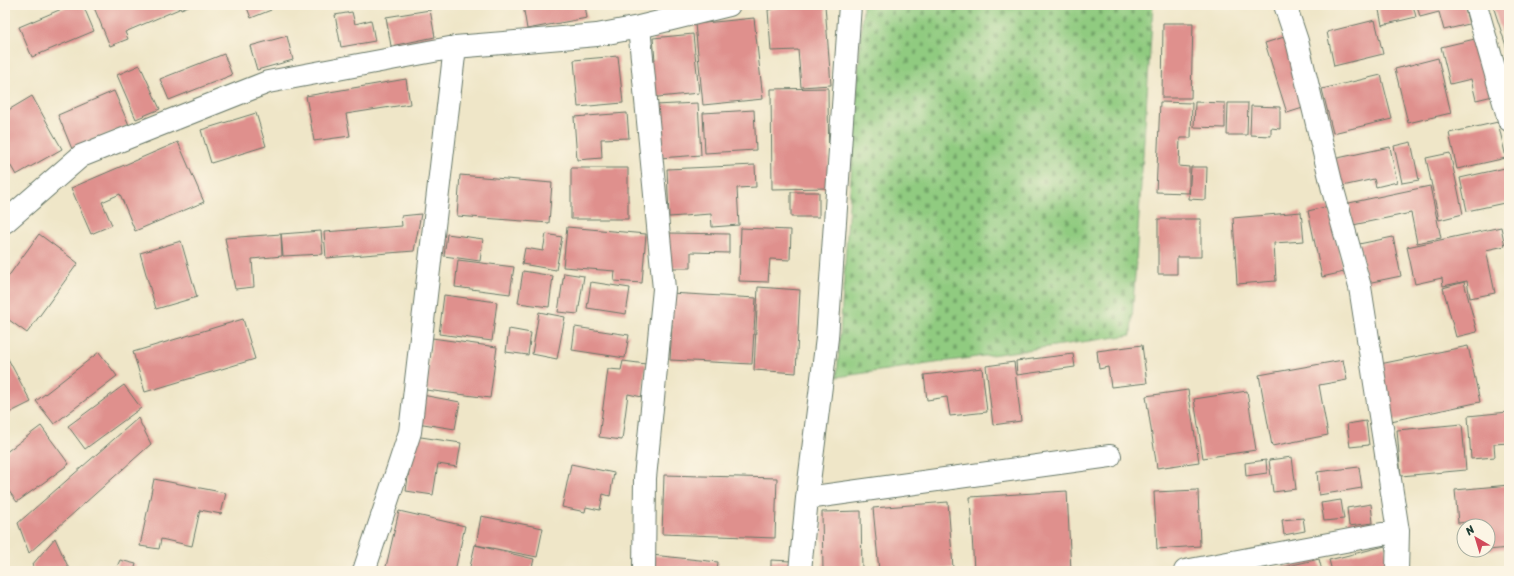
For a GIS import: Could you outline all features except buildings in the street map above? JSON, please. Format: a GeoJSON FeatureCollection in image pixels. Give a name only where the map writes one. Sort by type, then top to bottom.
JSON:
{"type":"FeatureCollection","features":[{"type":"Feature","properties":{"kind":"street"},"geometry":{"type":"LineString","coordinates":[[5,222],[81,156],[268,82],[455,47],[597,35],[639,27],[729,5]]}},
{"type":"Feature","properties":{"kind":"street"},"geometry":{"type":"LineString","coordinates":[[800,571],[807,498],[827,338],[850,5]]}},
{"type":"Feature","properties":{"kind":"street"},"geometry":{"type":"LineString","coordinates":[[1285,5],[1297,41],[1333,190],[1360,287],[1398,531],[1397,571]]}},
{"type":"Feature","properties":{"kind":"street"},"geometry":{"type":"LineString","coordinates":[[1476,5],[1509,120]]}},
{"type":"Feature","properties":{"kind":"street"},"geometry":{"type":"LineString","coordinates":[[639,27],[664,289],[645,478],[644,571]]}},
{"type":"Feature","properties":{"kind":"street"},"geometry":{"type":"LineString","coordinates":[[364,571],[410,432],[455,47]]}},
{"type":"Feature","properties":{"kind":"street"},"geometry":{"type":"LineString","coordinates":[[807,498],[1110,456]]}},
{"type":"Feature","properties":{"kind":"street"},"geometry":{"type":"LineString","coordinates":[[1185,571],[1398,531]]}},
{"type":"Feature","properties":{"kind":"green space"},"geometry":{"type":"Polygon","coordinates":[[[863,5],[1153,5],[1131,335],[837,377],[863,5]]]}}]}
